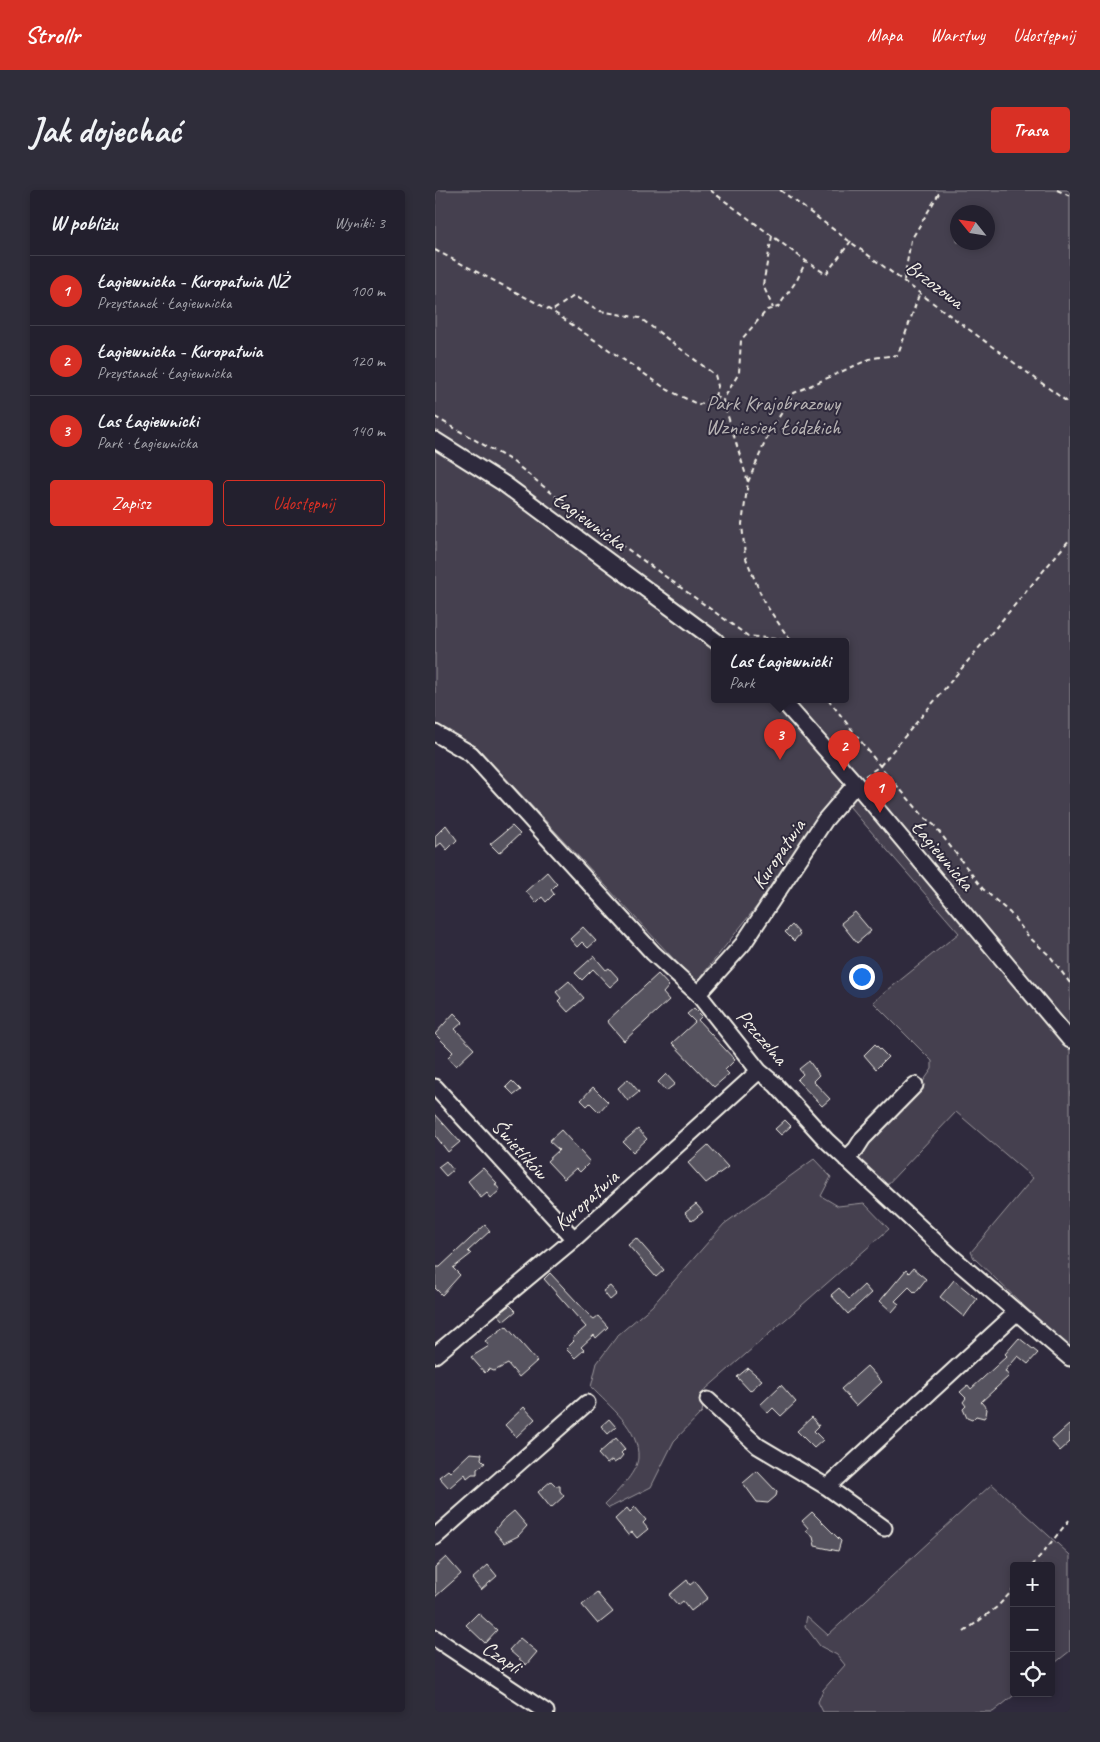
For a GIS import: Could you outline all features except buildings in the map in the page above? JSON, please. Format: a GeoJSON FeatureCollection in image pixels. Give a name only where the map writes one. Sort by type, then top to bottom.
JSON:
{"type":"FeatureCollection","features":[{"type":"Feature","properties":{"kind":"street","name":"Łagiewnicka"},"geometry":{"type":"LineString","coordinates":[[435,440],[503,483],[712,638]]}},
{"type":"Feature","properties":{"kind":"street","name":"Łagiewnicka"},"geometry":{"type":"LineString","coordinates":[[785,703],[856,784],[1070,1040]]}},
{"type":"Feature","properties":{"kind":"street","name":"Pszczelna"},"geometry":{"type":"LineString","coordinates":[[435,733],[471,754],[653,953],[698,994],[759,1070],[776,1085],[846,1158],[1015,1313],[1070,1358]]}},
{"type":"Feature","properties":{"kind":"street","name":"Kuropatwia"},"geometry":{"type":"LineString","coordinates":[[698,994],[743,944],[825,820],[856,784]]}},
{"type":"Feature","properties":{"kind":"street","name":"Kuropatwia"},"geometry":{"type":"LineString","coordinates":[[435,1354],[574,1239],[759,1070]]}},
{"type":"Feature","properties":{"kind":"street"},"geometry":{"type":"LineString","coordinates":[[846,1158],[915,1085]]}},
{"type":"Feature","properties":{"kind":"street","name":"Świetlików"},"geometry":{"type":"LineString","coordinates":[[435,1087],[574,1239]]}},
{"type":"Feature","properties":{"kind":"street"},"geometry":{"type":"LineString","coordinates":[[827,1487],[1015,1313]]}},
{"type":"Feature","properties":{"kind":"street"},"geometry":{"type":"LineString","coordinates":[[709,1400],[758,1446],[827,1487],[884,1528]]}},
{"type":"Feature","properties":{"kind":"street"},"geometry":{"type":"LineString","coordinates":[[435,1536],[587,1403]]}},
{"type":"Feature","properties":{"kind":"street","name":"Czapli"},"geometry":{"type":"LineString","coordinates":[[435,1638],[546,1712]]}},
{"type":"Feature","properties":{"kind":"path"},"geometry":{"type":"LineString","coordinates":[[710,190],[826,274],[851,241]]}},
{"type":"Feature","properties":{"kind":"path","name":"Brzozowa"},"geometry":{"type":"LineString","coordinates":[[780,190],[1070,404]]}},
{"type":"Feature","properties":{"kind":"path"},"geometry":{"type":"LineString","coordinates":[[904,280],[911,240],[941,190]]}},
{"type":"Feature","properties":{"kind":"path"},"geometry":{"type":"LineString","coordinates":[[1057,190],[1070,196]]}},
{"type":"Feature","properties":{"kind":"path"},"geometry":{"type":"LineString","coordinates":[[772,236],[763,285],[773,308]]}},
{"type":"Feature","properties":{"kind":"path"},"geometry":{"type":"LineString","coordinates":[[435,250],[552,311],[667,390],[699,405],[715,396],[718,386],[715,375],[640,318],[600,311],[574,296],[552,311]]}},
{"type":"Feature","properties":{"kind":"path"},"geometry":{"type":"LineString","coordinates":[[723,400],[739,372],[741,340],[767,310],[778,306],[797,280],[806,261]]}},
{"type":"Feature","properties":{"kind":"path"},"geometry":{"type":"LineString","coordinates":[[790,638],[764,602],[745,556],[743,524],[748,482],[769,433],[794,393],[872,358],[897,355],[920,292]]}},
{"type":"Feature","properties":{"kind":"path"},"geometry":{"type":"LineString","coordinates":[[715,396],[723,400],[748,482]]}},
{"type":"Feature","properties":{"kind":"path"},"geometry":{"type":"LineString","coordinates":[[435,417],[512,462],[569,507],[748,636],[770,638]]}},
{"type":"Feature","properties":{"kind":"path"},"geometry":{"type":"LineString","coordinates":[[856,784],[880,766],[1070,539]]}},
{"type":"Feature","properties":{"kind":"path"},"geometry":{"type":"LineString","coordinates":[[831,703],[880,766],[925,818],[934,825],[983,888],[1010,913],[1029,938],[1050,956],[1070,983]]}},
{"type":"Feature","properties":{"kind":"path"},"geometry":{"type":"LineString","coordinates":[[1035,1562],[1070,1520]]}},
{"type":"Feature","properties":{"kind":"path"},"geometry":{"type":"LineString","coordinates":[[964,1632],[974,1627],[1010,1593]]}},
{"type":"Feature","properties":{"kind":"green space","name":"Park Krajobrazowy Wzniesień Łódzkich"},"geometry":{"type":"Polygon","coordinates":[[[435,190],[1070,190],[1070,1350],[974,1258],[971,1252],[1033,1178],[956,1112],[884,1188],[854,1158],[920,1086],[932,1069],[932,1061],[873,1002],[959,933],[836,791],[757,906],[696,983],[477,747],[435,724],[435,190]]]}},
{"type":"Feature","properties":{"kind":"green space"},"geometry":{"type":"Polygon","coordinates":[[[814,1159],[831,1177],[821,1196],[838,1206],[864,1203],[889,1229],[706,1389],[702,1412],[674,1441],[651,1487],[609,1508],[605,1504],[625,1483],[634,1470],[638,1458],[634,1437],[629,1428],[591,1387],[597,1363],[618,1335],[652,1306],[724,1224],[814,1159]]]}},
{"type":"Feature","properties":{"kind":"green space"},"geometry":{"type":"Polygon","coordinates":[[[992,1484],[1070,1555],[1070,1651],[1055,1663],[1055,1562],[1010,1562],[1010,1697],[1012,1697],[993,1712],[823,1712],[818,1702],[823,1690],[845,1665],[837,1655],[820,1646],[805,1626],[807,1616],[828,1635],[992,1484]]]}},
{"type":"Feature","properties":{"kind":"place","name":"Las Łagiewnicki"},"geometry":{"type":"Point","coordinates":[780,760]}},
{"type":"Feature","properties":{"kind":"place","name":"Łagiewnicka - Kuropatwia"},"geometry":{"type":"Point","coordinates":[844,771]}},
{"type":"Feature","properties":{"kind":"place","name":"Łagiewnicka - Kuropatwia NŻ"},"geometry":{"type":"Point","coordinates":[880,813]}}]}
